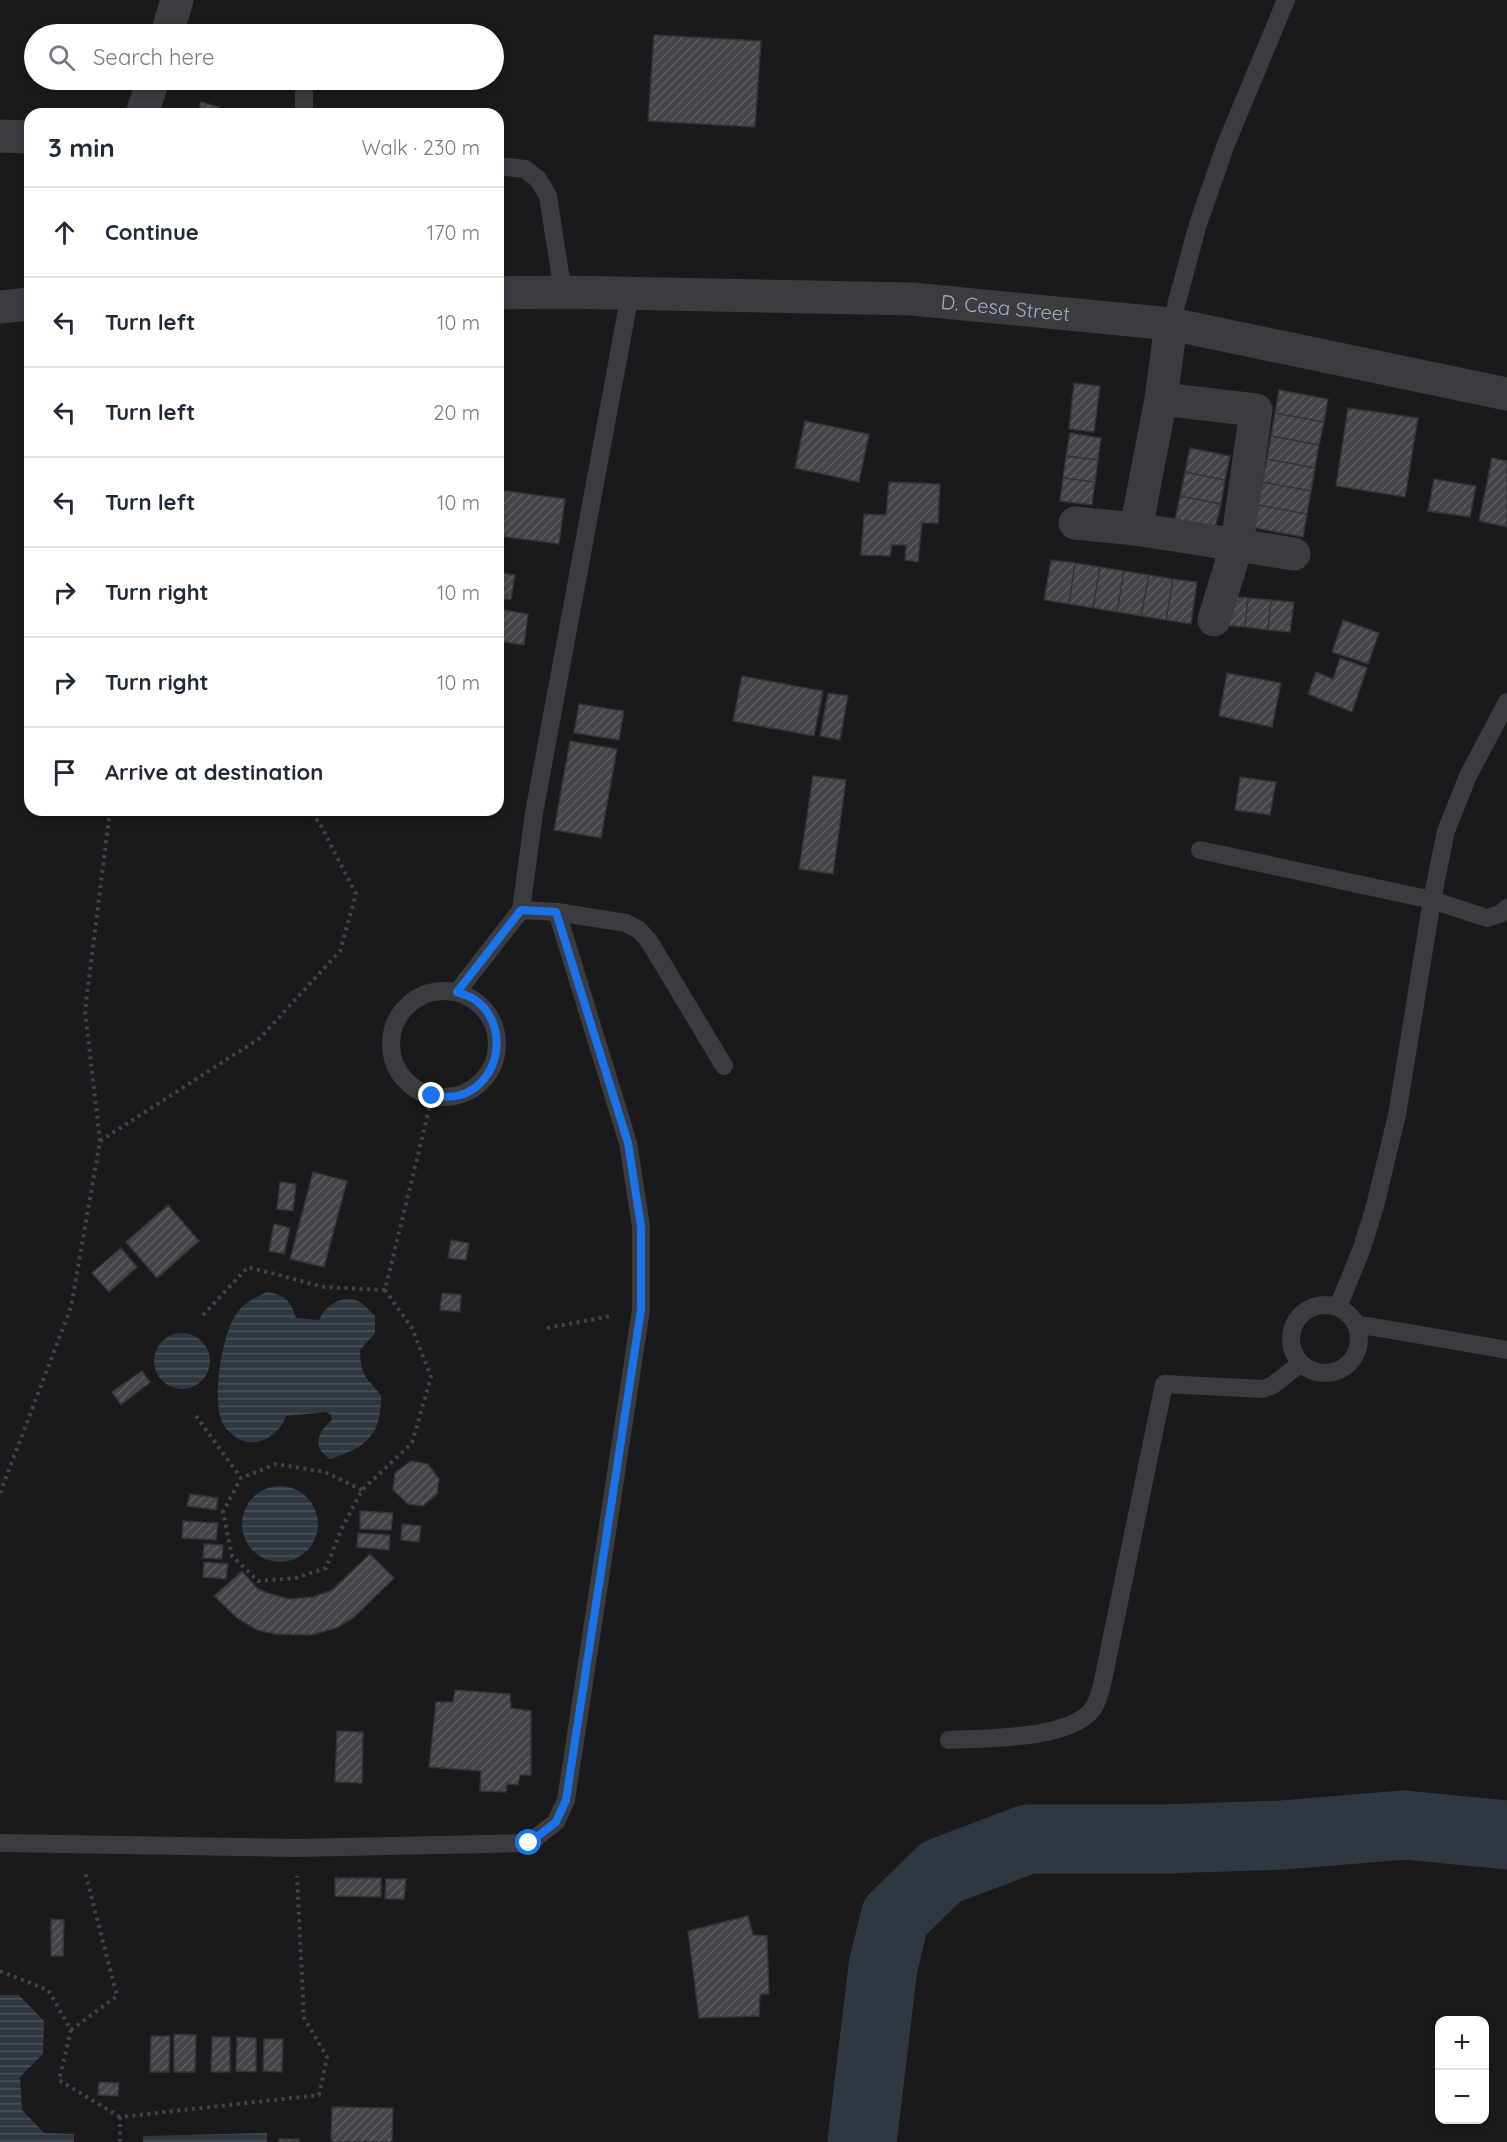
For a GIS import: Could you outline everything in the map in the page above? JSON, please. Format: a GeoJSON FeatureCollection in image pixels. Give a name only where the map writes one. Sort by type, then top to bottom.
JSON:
{"type":"FeatureCollection","features":[{"type":"Feature","properties":{"kind":"street"},"geometry":{"type":"LineString","coordinates":[[170,24],[177,0]]}},
{"type":"Feature","properties":{"kind":"street"},"geometry":{"type":"LineString","coordinates":[[144,108],[150,90]]}},
{"type":"Feature","properties":{"kind":"street"},"geometry":{"type":"LineString","coordinates":[[0,136],[24,137]]}},
{"type":"Feature","properties":{"kind":"street","name":"D. Cesa Street"},"geometry":{"type":"LineString","coordinates":[[504,293],[912,299],[1171,324],[1507,394]]}},
{"type":"Feature","properties":{"kind":"street"},"geometry":{"type":"LineString","coordinates":[[0,307],[24,305]]}},
{"type":"Feature","properties":{"kind":"street"},"geometry":{"type":"LineString","coordinates":[[1136,529],[1161,399],[1171,324]]}},
{"type":"Feature","properties":{"kind":"street"},"geometry":{"type":"LineString","coordinates":[[1161,399],[1256,410],[1237,544],[1214,620]]}},
{"type":"Feature","properties":{"kind":"street"},"geometry":{"type":"LineString","coordinates":[[1075,523],[1136,529],[1294,554]]}},
{"type":"Feature","properties":{"kind":"lane"},"geometry":{"type":"LineString","coordinates":[[1171,324],[1198,224],[1223,154],[1286,0]]}},
{"type":"Feature","properties":{"kind":"lane"},"geometry":{"type":"LineString","coordinates":[[303,90],[304,108]]}},
{"type":"Feature","properties":{"kind":"lane"},"geometry":{"type":"LineString","coordinates":[[504,167],[525,169],[538,179],[548,196],[563,292]]}},
{"type":"Feature","properties":{"kind":"lane"},"geometry":{"type":"LineString","coordinates":[[457,992],[521,910],[534,813],[630,294]]}},
{"type":"Feature","properties":{"kind":"lane"},"geometry":{"type":"LineString","coordinates":[[1338,1307],[1372,1217],[1397,1115],[1432,900],[1446,831],[1468,777],[1507,702]]}},
{"type":"Feature","properties":{"kind":"lane"},"geometry":{"type":"LineString","coordinates":[[1200,850],[1432,900],[1487,918],[1500,914],[1507,908]]}},
{"type":"Feature","properties":{"kind":"lane"},"geometry":{"type":"LineString","coordinates":[[521,910],[556,912],[626,923],[639,930],[649,941],[724,1066]]}},
{"type":"Feature","properties":{"kind":"lane"},"geometry":{"type":"LineString","coordinates":[[0,1843],[295,1848],[529,1843],[556,1822],[566,1800],[641,1310],[641,1226],[628,1143],[556,912]]}},
{"type":"Feature","properties":{"kind":"lane"},"geometry":{"type":"LineString","coordinates":[[440,991],[457,992],[474,999],[487,1012],[495,1029],[498,1047],[493,1065],[483,1080],[468,1092],[450,1097],[432,1096],[416,1090],[403,1079],[394,1065],[390,1049],[392,1032],[398,1016],[409,1003],[423,995],[440,991]]}},
{"type":"Feature","properties":{"kind":"lane"},"geometry":{"type":"LineString","coordinates":[[1325,1305],[1338,1307],[1349,1314],[1357,1325],[1359,1338],[1357,1351],[1350,1362],[1338,1370],[1326,1372],[1312,1370],[1301,1363],[1294,1352],[1291,1339],[1294,1326],[1301,1315],[1312,1307],[1325,1305]]}},
{"type":"Feature","properties":{"kind":"lane"},"geometry":{"type":"LineString","coordinates":[[1357,1325],[1507,1350]]}},
{"type":"Feature","properties":{"kind":"lane"},"geometry":{"type":"LineString","coordinates":[[949,1740],[1044,1734],[1079,1720],[1094,1708],[1102,1685],[1164,1384],[1263,1389],[1273,1385],[1301,1363]]}},
{"type":"Feature","properties":{"kind":"path"},"geometry":{"type":"LineString","coordinates":[[0,1493],[71,1307],[100,1141],[85,1011],[109,816]]}},
{"type":"Feature","properties":{"kind":"path"},"geometry":{"type":"LineString","coordinates":[[100,1141],[260,1038],[340,951],[356,894],[314,816]]}},
{"type":"Feature","properties":{"kind":"path"},"geometry":{"type":"LineString","coordinates":[[362,1490],[325,1472],[276,1464],[242,1478],[224,1512],[232,1556],[258,1581],[296,1578],[326,1569],[341,1530],[362,1490],[412,1443],[431,1377],[412,1328],[385,1290],[432,1096]]}},
{"type":"Feature","properties":{"kind":"path"},"geometry":{"type":"LineString","coordinates":[[203,1315],[248,1267],[324,1287],[385,1290]]}},
{"type":"Feature","properties":{"kind":"path"},"geometry":{"type":"LineString","coordinates":[[547,1328],[641,1310]]}},
{"type":"Feature","properties":{"kind":"path"},"geometry":{"type":"LineString","coordinates":[[196,1416],[242,1478]]}},
{"type":"Feature","properties":{"kind":"path"},"geometry":{"type":"LineString","coordinates":[[78,1845],[117,1996],[72,2030],[59,2080],[120,2117],[319,2095],[327,2057],[304,2018],[295,1848]]}},
{"type":"Feature","properties":{"kind":"path"},"geometry":{"type":"LineString","coordinates":[[0,1971],[48,1990],[72,2030]]}},
{"type":"Feature","properties":{"kind":"path"},"geometry":{"type":"LineString","coordinates":[[120,2117],[120,2142]]}},
{"type":"Feature","properties":{"kind":"shaded area"},"geometry":{"type":"Polygon","coordinates":[[[267,1292],[286,1300],[292,1307],[296,1318],[319,1320],[330,1305],[348,1299],[360,1302],[375,1316],[375,1333],[360,1350],[361,1365],[365,1375],[381,1395],[380,1409],[375,1430],[370,1438],[354,1450],[330,1459],[324,1455],[319,1445],[320,1435],[332,1420],[331,1415],[326,1412],[286,1416],[275,1432],[266,1439],[256,1442],[239,1439],[223,1424],[218,1400],[218,1384],[227,1335],[240,1309],[267,1292]]]}},
{"type":"Feature","properties":{"kind":"shaded area"},"geometry":{"type":"Polygon","coordinates":[[[182,1333],[193,1335],[202,1341],[208,1350],[210,1361],[208,1372],[202,1381],[193,1387],[182,1389],[171,1387],[162,1381],[156,1372],[154,1361],[156,1350],[162,1341],[171,1335],[182,1333]]]}},
{"type":"Feature","properties":{"kind":"shaded area"},"geometry":{"type":"Polygon","coordinates":[[[280,1486],[294,1489],[307,1497],[315,1510],[318,1524],[315,1538],[307,1551],[294,1559],[280,1562],[266,1559],[253,1551],[245,1538],[242,1524],[245,1510],[253,1497],[266,1489],[280,1486]]]}},
{"type":"Feature","properties":{"kind":"shaded area"},"geometry":{"type":"Polygon","coordinates":[[[0,1995],[19,1995],[44,2021],[43,2054],[20,2077],[22,2110],[44,2133],[74,2134],[74,2142],[0,2142],[0,1995]]]}},
{"type":"Feature","properties":{"kind":"shaded area"},"geometry":{"type":"Polygon","coordinates":[[[267,2133],[267,2142],[143,2142],[143,2136],[267,2133]]]}},
{"type":"Feature","properties":{"kind":"building"},"geometry":{"type":"Polygon","coordinates":[[[654,35],[761,41],[755,127],[648,121],[654,35]]]}},
{"type":"Feature","properties":{"kind":"building"},"geometry":{"type":"Polygon","coordinates":[[[201,102],[219,107],[219,108],[200,108],[201,102]]]}},
{"type":"Feature","properties":{"kind":"building"},"geometry":{"type":"Polygon","coordinates":[[[1074,383],[1100,386],[1094,432],[1069,429],[1074,383]]]}},
{"type":"Feature","properties":{"kind":"building"},"geometry":{"type":"Polygon","coordinates":[[[1279,390],[1328,399],[1324,422],[1275,413],[1279,390]]]}},
{"type":"Feature","properties":{"kind":"building"},"geometry":{"type":"Polygon","coordinates":[[[1348,408],[1418,418],[1405,497],[1336,486],[1348,408]]]}},
{"type":"Feature","properties":{"kind":"building"},"geometry":{"type":"Polygon","coordinates":[[[1275,413],[1324,422],[1319,445],[1271,436],[1275,413]]]}},
{"type":"Feature","properties":{"kind":"building"},"geometry":{"type":"Polygon","coordinates":[[[805,421],[869,434],[859,482],[795,468],[805,421]]]}},
{"type":"Feature","properties":{"kind":"building"},"geometry":{"type":"Polygon","coordinates":[[[1070,433],[1101,438],[1098,460],[1066,456],[1070,433]]]}},
{"type":"Feature","properties":{"kind":"building"},"geometry":{"type":"Polygon","coordinates":[[[1271,436],[1319,445],[1315,468],[1267,459],[1271,436]]]}},
{"type":"Feature","properties":{"kind":"building"},"geometry":{"type":"Polygon","coordinates":[[[1190,448],[1230,456],[1225,480],[1185,472],[1190,448]]]}},
{"type":"Feature","properties":{"kind":"building"},"geometry":{"type":"Polygon","coordinates":[[[1066,456],[1098,460],[1095,482],[1063,478],[1066,456]]]}},
{"type":"Feature","properties":{"kind":"building"},"geometry":{"type":"Polygon","coordinates":[[[1492,458],[1507,461],[1507,527],[1479,521],[1492,458]]]}},
{"type":"Feature","properties":{"kind":"building"},"geometry":{"type":"Polygon","coordinates":[[[1267,459],[1315,468],[1311,491],[1262,482],[1267,459]]]}},
{"type":"Feature","properties":{"kind":"building"},"geometry":{"type":"Polygon","coordinates":[[[1185,472],[1225,480],[1221,504],[1180,496],[1185,472]]]}},
{"type":"Feature","properties":{"kind":"building"},"geometry":{"type":"Polygon","coordinates":[[[1063,478],[1095,482],[1092,505],[1060,501],[1063,478]]]}},
{"type":"Feature","properties":{"kind":"building"},"geometry":{"type":"Polygon","coordinates":[[[1434,479],[1476,486],[1470,517],[1428,511],[1434,479]]]}},
{"type":"Feature","properties":{"kind":"building"},"geometry":{"type":"Polygon","coordinates":[[[889,482],[940,484],[938,523],[922,523],[918,562],[905,560],[906,545],[892,545],[890,556],[861,555],[864,514],[886,515],[889,482]]]}},
{"type":"Feature","properties":{"kind":"building"},"geometry":{"type":"Polygon","coordinates":[[[1262,482],[1311,491],[1307,514],[1258,505],[1262,482]]]}},
{"type":"Feature","properties":{"kind":"building"},"geometry":{"type":"Polygon","coordinates":[[[504,491],[565,499],[559,544],[504,537],[504,491]]]}},
{"type":"Feature","properties":{"kind":"building"},"geometry":{"type":"Polygon","coordinates":[[[1180,496],[1221,504],[1215,528],[1175,520],[1180,496]]]}},
{"type":"Feature","properties":{"kind":"building"},"geometry":{"type":"Polygon","coordinates":[[[1258,505],[1307,514],[1303,537],[1254,528],[1258,505]]]}},
{"type":"Feature","properties":{"kind":"building"},"geometry":{"type":"Polygon","coordinates":[[[1051,560],[1075,563],[1069,604],[1044,600],[1051,560]]]}},
{"type":"Feature","properties":{"kind":"building"},"geometry":{"type":"Polygon","coordinates":[[[1075,563],[1100,567],[1093,608],[1069,604],[1075,563]]]}},
{"type":"Feature","properties":{"kind":"building"},"geometry":{"type":"Polygon","coordinates":[[[1100,567],[1124,571],[1117,612],[1093,608],[1100,567]]]}},
{"type":"Feature","properties":{"kind":"building"},"geometry":{"type":"Polygon","coordinates":[[[1124,571],[1149,575],[1141,616],[1117,612],[1124,571]]]}},
{"type":"Feature","properties":{"kind":"building"},"geometry":{"type":"Polygon","coordinates":[[[504,573],[515,575],[511,599],[504,600],[504,573]]]}},
{"type":"Feature","properties":{"kind":"building"},"geometry":{"type":"Polygon","coordinates":[[[1149,575],[1173,579],[1166,620],[1141,616],[1149,575]]]}},
{"type":"Feature","properties":{"kind":"building"},"geometry":{"type":"Polygon","coordinates":[[[1173,579],[1197,582],[1191,624],[1166,620],[1173,579]]]}},
{"type":"Feature","properties":{"kind":"building"},"geometry":{"type":"Polygon","coordinates":[[[1225,596],[1248,598],[1245,627],[1222,625],[1225,596]]]}},
{"type":"Feature","properties":{"kind":"building"},"geometry":{"type":"Polygon","coordinates":[[[1248,598],[1271,600],[1268,630],[1245,627],[1248,598]]]}},
{"type":"Feature","properties":{"kind":"building"},"geometry":{"type":"Polygon","coordinates":[[[1271,600],[1294,602],[1290,632],[1268,630],[1271,600]]]}},
{"type":"Feature","properties":{"kind":"building"},"geometry":{"type":"Polygon","coordinates":[[[504,610],[528,614],[524,645],[504,642],[504,610]]]}},
{"type":"Feature","properties":{"kind":"building"},"geometry":{"type":"Polygon","coordinates":[[[1343,620],[1379,633],[1368,664],[1332,652],[1343,620]]]}},
{"type":"Feature","properties":{"kind":"building"},"geometry":{"type":"Polygon","coordinates":[[[1340,658],[1367,668],[1352,712],[1308,694],[1316,672],[1333,679],[1340,658]]]}},
{"type":"Feature","properties":{"kind":"building"},"geometry":{"type":"Polygon","coordinates":[[[1227,673],[1281,683],[1272,727],[1219,716],[1227,673]]]}},
{"type":"Feature","properties":{"kind":"building"},"geometry":{"type":"Polygon","coordinates":[[[742,676],[823,691],[814,736],[733,721],[742,676]]]}},
{"type":"Feature","properties":{"kind":"building"},"geometry":{"type":"Polygon","coordinates":[[[828,693],[848,696],[840,740],[820,736],[828,693]]]}},
{"type":"Feature","properties":{"kind":"building"},"geometry":{"type":"Polygon","coordinates":[[[579,704],[624,711],[619,740],[574,733],[579,704]]]}},
{"type":"Feature","properties":{"kind":"building"},"geometry":{"type":"Polygon","coordinates":[[[570,741],[617,749],[601,838],[554,830],[570,741]]]}},
{"type":"Feature","properties":{"kind":"building"},"geometry":{"type":"Polygon","coordinates":[[[813,776],[846,780],[833,874],[799,869],[813,776]]]}},
{"type":"Feature","properties":{"kind":"building"},"geometry":{"type":"Polygon","coordinates":[[[1240,777],[1276,782],[1270,815],[1235,810],[1240,777]]]}},
{"type":"Feature","properties":{"kind":"building"},"geometry":{"type":"Polygon","coordinates":[[[313,1172],[347,1181],[324,1267],[290,1259],[313,1172]]]}},
{"type":"Feature","properties":{"kind":"building"},"geometry":{"type":"Polygon","coordinates":[[[280,1182],[296,1184],[293,1211],[277,1209],[280,1182]]]}},
{"type":"Feature","properties":{"kind":"building"},"geometry":{"type":"Polygon","coordinates":[[[168,1205],[199,1241],[157,1278],[126,1242],[168,1205]]]}},
{"type":"Feature","properties":{"kind":"building"},"geometry":{"type":"Polygon","coordinates":[[[274,1224],[290,1228],[284,1254],[269,1251],[274,1224]]]}},
{"type":"Feature","properties":{"kind":"building"},"geometry":{"type":"Polygon","coordinates":[[[451,1240],[469,1243],[466,1260],[448,1258],[451,1240]]]}},
{"type":"Feature","properties":{"kind":"building"},"geometry":{"type":"Polygon","coordinates":[[[121,1248],[137,1267],[109,1292],[92,1273],[121,1248]]]}},
{"type":"Feature","properties":{"kind":"building"},"geometry":{"type":"Polygon","coordinates":[[[442,1293],[461,1295],[460,1312],[440,1310],[442,1293]]]}},
{"type":"Feature","properties":{"kind":"building"},"geometry":{"type":"Polygon","coordinates":[[[142,1371],[150,1382],[121,1405],[112,1392],[142,1371]]]}},
{"type":"Feature","properties":{"kind":"building"},"geometry":{"type":"Polygon","coordinates":[[[411,1461],[428,1464],[439,1479],[437,1494],[423,1506],[408,1504],[393,1490],[395,1473],[411,1461]]]}},
{"type":"Feature","properties":{"kind":"building"},"geometry":{"type":"Polygon","coordinates":[[[190,1494],[218,1498],[216,1510],[187,1506],[190,1494]]]}},
{"type":"Feature","properties":{"kind":"building"},"geometry":{"type":"Polygon","coordinates":[[[360,1511],[393,1513],[391,1530],[360,1529],[360,1511]]]}},
{"type":"Feature","properties":{"kind":"building"},"geometry":{"type":"Polygon","coordinates":[[[183,1521],[218,1523],[216,1540],[182,1538],[183,1521]]]}},
{"type":"Feature","properties":{"kind":"building"},"geometry":{"type":"Polygon","coordinates":[[[402,1524],[421,1526],[419,1542],[401,1540],[402,1524]]]}},
{"type":"Feature","properties":{"kind":"building"},"geometry":{"type":"Polygon","coordinates":[[[358,1533],[390,1535],[389,1550],[357,1547],[358,1533]]]}},
{"type":"Feature","properties":{"kind":"building"},"geometry":{"type":"Polygon","coordinates":[[[204,1544],[223,1545],[222,1559],[203,1558],[204,1544]]]}},
{"type":"Feature","properties":{"kind":"building"},"geometry":{"type":"Polygon","coordinates":[[[370,1554],[394,1578],[353,1618],[336,1628],[311,1635],[275,1634],[257,1630],[237,1618],[214,1596],[242,1571],[258,1589],[268,1593],[289,1599],[313,1597],[332,1590],[370,1554]]]}},
{"type":"Feature","properties":{"kind":"building"},"geometry":{"type":"Polygon","coordinates":[[[204,1562],[228,1564],[226,1579],[203,1577],[204,1562]]]}},
{"type":"Feature","properties":{"kind":"building"},"geometry":{"type":"Polygon","coordinates":[[[455,1690],[510,1694],[511,1708],[531,1711],[531,1775],[520,1775],[518,1785],[507,1784],[506,1792],[480,1791],[481,1771],[429,1767],[436,1702],[453,1702],[455,1690]]]}},
{"type":"Feature","properties":{"kind":"building"},"geometry":{"type":"Polygon","coordinates":[[[337,1731],[363,1732],[362,1783],[335,1782],[337,1731]]]}},
{"type":"Feature","properties":{"kind":"building"},"geometry":{"type":"Polygon","coordinates":[[[335,1878],[381,1878],[381,1897],[335,1896],[335,1878]]]}},
{"type":"Feature","properties":{"kind":"building"},"geometry":{"type":"Polygon","coordinates":[[[386,1879],[406,1879],[404,1899],[385,1899],[386,1879]]]}},
{"type":"Feature","properties":{"kind":"building"},"geometry":{"type":"Polygon","coordinates":[[[748,1916],[753,1935],[767,1936],[769,1994],[760,1994],[759,2016],[699,2018],[688,1931],[748,1916]]]}},
{"type":"Feature","properties":{"kind":"building"},"geometry":{"type":"Polygon","coordinates":[[[51,1919],[64,1920],[63,1956],[51,1956],[51,1919]]]}},
{"type":"Feature","properties":{"kind":"building"},"geometry":{"type":"Polygon","coordinates":[[[174,2034],[196,2035],[195,2072],[174,2072],[174,2034]]]}},
{"type":"Feature","properties":{"kind":"building"},"geometry":{"type":"Polygon","coordinates":[[[151,2036],[170,2036],[169,2072],[150,2072],[151,2036]]]}},
{"type":"Feature","properties":{"kind":"building"},"geometry":{"type":"Polygon","coordinates":[[[212,2037],[230,2037],[230,2072],[211,2072],[212,2037]]]}},
{"type":"Feature","properties":{"kind":"building"},"geometry":{"type":"Polygon","coordinates":[[[237,2037],[256,2038],[256,2072],[236,2071],[237,2037]]]}},
{"type":"Feature","properties":{"kind":"building"},"geometry":{"type":"Polygon","coordinates":[[[264,2039],[283,2039],[282,2072],[263,2071],[264,2039]]]}},
{"type":"Feature","properties":{"kind":"building"},"geometry":{"type":"Polygon","coordinates":[[[99,2082],[119,2083],[118,2096],[98,2095],[99,2082]]]}},
{"type":"Feature","properties":{"kind":"building"},"geometry":{"type":"Polygon","coordinates":[[[332,2107],[393,2108],[392,2142],[331,2142],[332,2107]]]}},
{"type":"Feature","properties":{"kind":"building"},"geometry":{"type":"Polygon","coordinates":[[[279,2139],[299,2139],[299,2142],[279,2142],[279,2139]]]}},
{"type":"Feature","properties":{"kind":"waterway"},"geometry":{"type":"LineString","coordinates":[[862,2142],[883,1967],[895,1917],[941,1872],[1028,1839],[1163,1839],[1283,1835],[1404,1825],[1507,1835]]}},
{"type":"Feature","properties":{"kind":"route"},"geometry":{"type":"LineString","coordinates":[[432,1096],[450,1097],[468,1092],[483,1080],[493,1065],[498,1047],[495,1029],[487,1012],[474,999],[457,992],[521,910],[556,912],[628,1143],[641,1226],[641,1310],[566,1800],[556,1822],[529,1843]]}}]}
